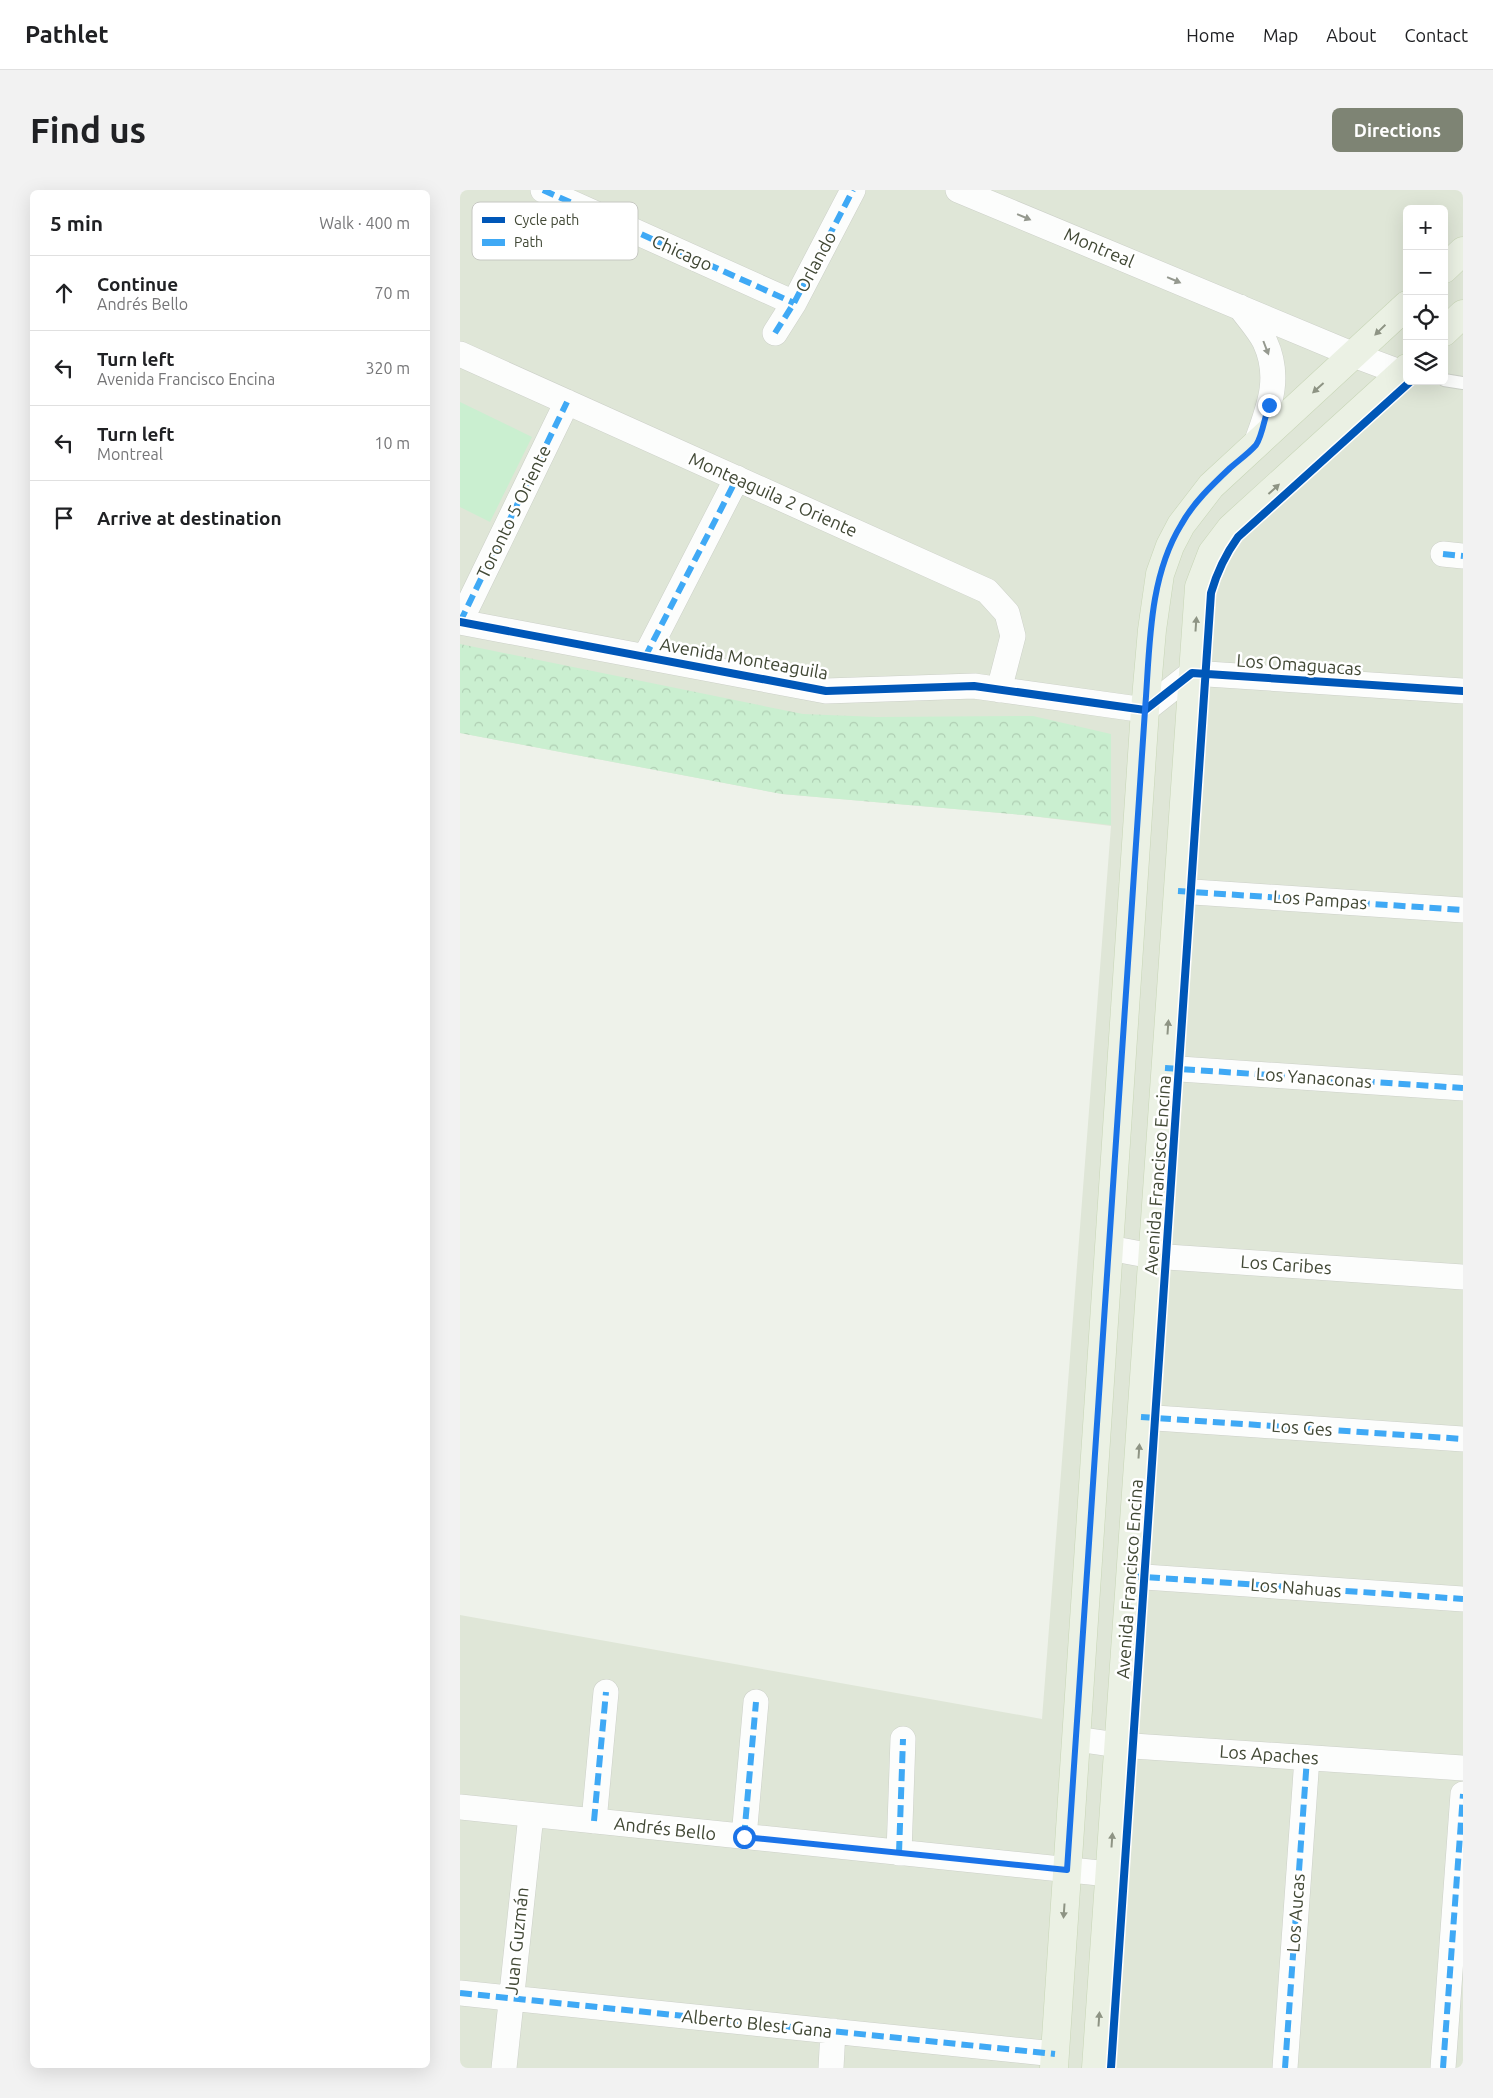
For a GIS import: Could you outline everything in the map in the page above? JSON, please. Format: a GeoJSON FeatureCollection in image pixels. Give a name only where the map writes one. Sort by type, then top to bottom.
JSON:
{"type":"FeatureCollection","features":[{"type":"Feature","properties":{"kind":"main road"},"geometry":{"type":"LineString","coordinates":[[1448,265],[1463,251]]}},
{"type":"Feature","properties":{"kind":"main road"},"geometry":{"type":"LineString","coordinates":[[1054,2061],[1145,710],[1152,630],[1160,574],[1170,546],[1181,525],[1194,505],[1211,486],[1403,309]]}},
{"type":"Feature","properties":{"kind":"main road"},"geometry":{"type":"LineString","coordinates":[[1448,328],[1463,314]]}},
{"type":"Feature","properties":{"kind":"main road","name":"Avenida Francisco Encina"},"geometry":{"type":"LineString","coordinates":[[1096,2068],[1199,587],[1208,562],[1220,540],[1231,528],[1403,373]]}},
{"type":"Feature","properties":{"kind":"street","name":"Chicago"},"geometry":{"type":"LineString","coordinates":[[543,190],[570,202]]}},
{"type":"Feature","properties":{"kind":"street","name":"Orlando"},"geometry":{"type":"LineString","coordinates":[[776,333],[794,303],[853,190]]}},
{"type":"Feature","properties":{"kind":"street","name":"Montreal"},"geometry":{"type":"LineString","coordinates":[[974,193],[1354,355],[1403,370]]}},
{"type":"Feature","properties":{"kind":"street","name":"Chicago"},"geometry":{"type":"LineString","coordinates":[[638,233],[794,303]]}},
{"type":"Feature","properties":{"kind":"street"},"geometry":{"type":"LineString","coordinates":[[1240,307],[1264,342],[1274,371],[1273,390],[1256,444]]}},
{"type":"Feature","properties":{"kind":"street","name":"Monteaguila 2 Oriente"},"geometry":{"type":"LineString","coordinates":[[460,354],[987,591],[1007,613],[1013,636],[998,690]]}},
{"type":"Feature","properties":{"kind":"street","name":"Toronto 5 Oriente"},"geometry":{"type":"LineString","coordinates":[[460,622],[567,402]]}},
{"type":"Feature","properties":{"kind":"street"},"geometry":{"type":"LineString","coordinates":[[645,657],[737,478]]}},
{"type":"Feature","properties":{"kind":"street","name":"Avenida Monteaguila"},"geometry":{"type":"LineString","coordinates":[[460,622],[826,690],[974,686],[1145,710]]}},
{"type":"Feature","properties":{"kind":"street"},"geometry":{"type":"LineString","coordinates":[[1145,710],[1192,672]]}},
{"type":"Feature","properties":{"kind":"street","name":"Los Omaguacas"},"geometry":{"type":"LineString","coordinates":[[1192,672],[1463,691]]}},
{"type":"Feature","properties":{"kind":"street","name":"Los Pampas"},"geometry":{"type":"LineString","coordinates":[[1178,891],[1463,910]]}},
{"type":"Feature","properties":{"kind":"street","name":"Los Yanaconas"},"geometry":{"type":"LineString","coordinates":[[1165,1068],[1463,1088]]}},
{"type":"Feature","properties":{"kind":"street","name":"Los Caribes"},"geometry":{"type":"LineString","coordinates":[[1109,1248],[1152,1256],[1463,1277]]}},
{"type":"Feature","properties":{"kind":"street","name":"Los Ges"},"geometry":{"type":"LineString","coordinates":[[1141,1417],[1463,1439]]}},
{"type":"Feature","properties":{"kind":"street","name":"Los Nahuas"},"geometry":{"type":"LineString","coordinates":[[1130,1576],[1463,1599]]}},
{"type":"Feature","properties":{"kind":"street"},"geometry":{"type":"LineString","coordinates":[[594,1821],[606,1692]]}},
{"type":"Feature","properties":{"kind":"street"},"geometry":{"type":"LineString","coordinates":[[744,1837],[756,1702]]}},
{"type":"Feature","properties":{"kind":"street"},"geometry":{"type":"LineString","coordinates":[[899,1853],[903,1739]]}},
{"type":"Feature","properties":{"kind":"street","name":"Los Apaches"},"geometry":{"type":"LineString","coordinates":[[1076,1739],[1118,1745],[1463,1768]]}},
{"type":"Feature","properties":{"kind":"street","name":"Los Aucas"},"geometry":{"type":"LineString","coordinates":[[1285,2068],[1307,1758]]}},
{"type":"Feature","properties":{"kind":"street"},"geometry":{"type":"LineString","coordinates":[[1443,2068],[1463,1794]]}},
{"type":"Feature","properties":{"kind":"street","name":"Andrés Bello"},"geometry":{"type":"LineString","coordinates":[[460,1807],[1109,1874]]}},
{"type":"Feature","properties":{"kind":"street","name":"Juan Guzmán"},"geometry":{"type":"LineString","coordinates":[[504,2068],[531,1815]]}},
{"type":"Feature","properties":{"kind":"street","name":"Alberto Blest Gana"},"geometry":{"type":"LineString","coordinates":[[460,1992],[833,2031],[1054,2061]]}},
{"type":"Feature","properties":{"kind":"street"},"geometry":{"type":"LineString","coordinates":[[831,2068],[833,2031]]}},
{"type":"Feature","properties":{"kind":"lane"},"geometry":{"type":"LineString","coordinates":[[1448,380],[1463,382]]}},
{"type":"Feature","properties":{"kind":"shaded area"},"geometry":{"type":"Polygon","coordinates":[[[460,190],[1463,190],[1463,2068],[460,2068],[460,1615],[1042,1719],[1111,826],[1023,815],[782,794],[460,733],[460,190]]]}},
{"type":"Feature","properties":{"kind":"green space"},"geometry":{"type":"Polygon","coordinates":[[[460,402],[532,437],[490,522],[460,507],[460,402]]]}},
{"type":"Feature","properties":{"kind":"green space"},"geometry":{"type":"Polygon","coordinates":[[[460,644],[803,714],[877,717],[1033,716],[1111,734],[1111,825],[1023,815],[782,794],[460,733],[460,644]]]}},
{"type":"Feature","properties":{"kind":"marked path"},"geometry":{"type":"LineString","coordinates":[[543,190],[570,202]]}},
{"type":"Feature","properties":{"kind":"marked path"},"geometry":{"type":"LineString","coordinates":[[775,333],[794,303],[853,190]]}},
{"type":"Feature","properties":{"kind":"marked path"},"geometry":{"type":"LineString","coordinates":[[638,233],[794,303]]}},
{"type":"Feature","properties":{"kind":"marked path"},"geometry":{"type":"LineString","coordinates":[[460,622],[567,402]]}},
{"type":"Feature","properties":{"kind":"marked path"},"geometry":{"type":"LineString","coordinates":[[645,657],[737,478]]}},
{"type":"Feature","properties":{"kind":"marked path"},"geometry":{"type":"LineString","coordinates":[[1443,554],[1463,556]]}},
{"type":"Feature","properties":{"kind":"marked path"},"geometry":{"type":"LineString","coordinates":[[1178,891],[1463,910]]}},
{"type":"Feature","properties":{"kind":"marked path"},"geometry":{"type":"LineString","coordinates":[[1165,1068],[1463,1088]]}},
{"type":"Feature","properties":{"kind":"marked path"},"geometry":{"type":"LineString","coordinates":[[1141,1417],[1463,1439]]}},
{"type":"Feature","properties":{"kind":"marked path"},"geometry":{"type":"LineString","coordinates":[[1130,1576],[1463,1599]]}},
{"type":"Feature","properties":{"kind":"marked path"},"geometry":{"type":"LineString","coordinates":[[594,1821],[606,1692]]}},
{"type":"Feature","properties":{"kind":"marked path"},"geometry":{"type":"LineString","coordinates":[[744,1837],[756,1702]]}},
{"type":"Feature","properties":{"kind":"marked path"},"geometry":{"type":"LineString","coordinates":[[899,1853],[903,1739]]}},
{"type":"Feature","properties":{"kind":"marked path"},"geometry":{"type":"LineString","coordinates":[[1285,2068],[1307,1758]]}},
{"type":"Feature","properties":{"kind":"marked path"},"geometry":{"type":"LineString","coordinates":[[1443,2068],[1463,1794]]}},
{"type":"Feature","properties":{"kind":"marked path"},"geometry":{"type":"LineString","coordinates":[[460,1993],[1055,2054]]}},
{"type":"Feature","properties":{"kind":"cycle path"},"geometry":{"type":"LineString","coordinates":[[1111,2068],[1211,593],[1222,564],[1238,537],[1407,385]]}},
{"type":"Feature","properties":{"kind":"cycle path"},"geometry":{"type":"LineString","coordinates":[[460,622],[826,691],[974,686],[1145,710],[1192,673],[1463,691]]}},
{"type":"Feature","properties":{"kind":"route"},"geometry":{"type":"LineString","coordinates":[[744,1837],[1067,1870],[1145,710],[1152,630],[1160,574],[1170,546],[1194,505],[1211,486],[1256,444],[1269,405]]}}]}
